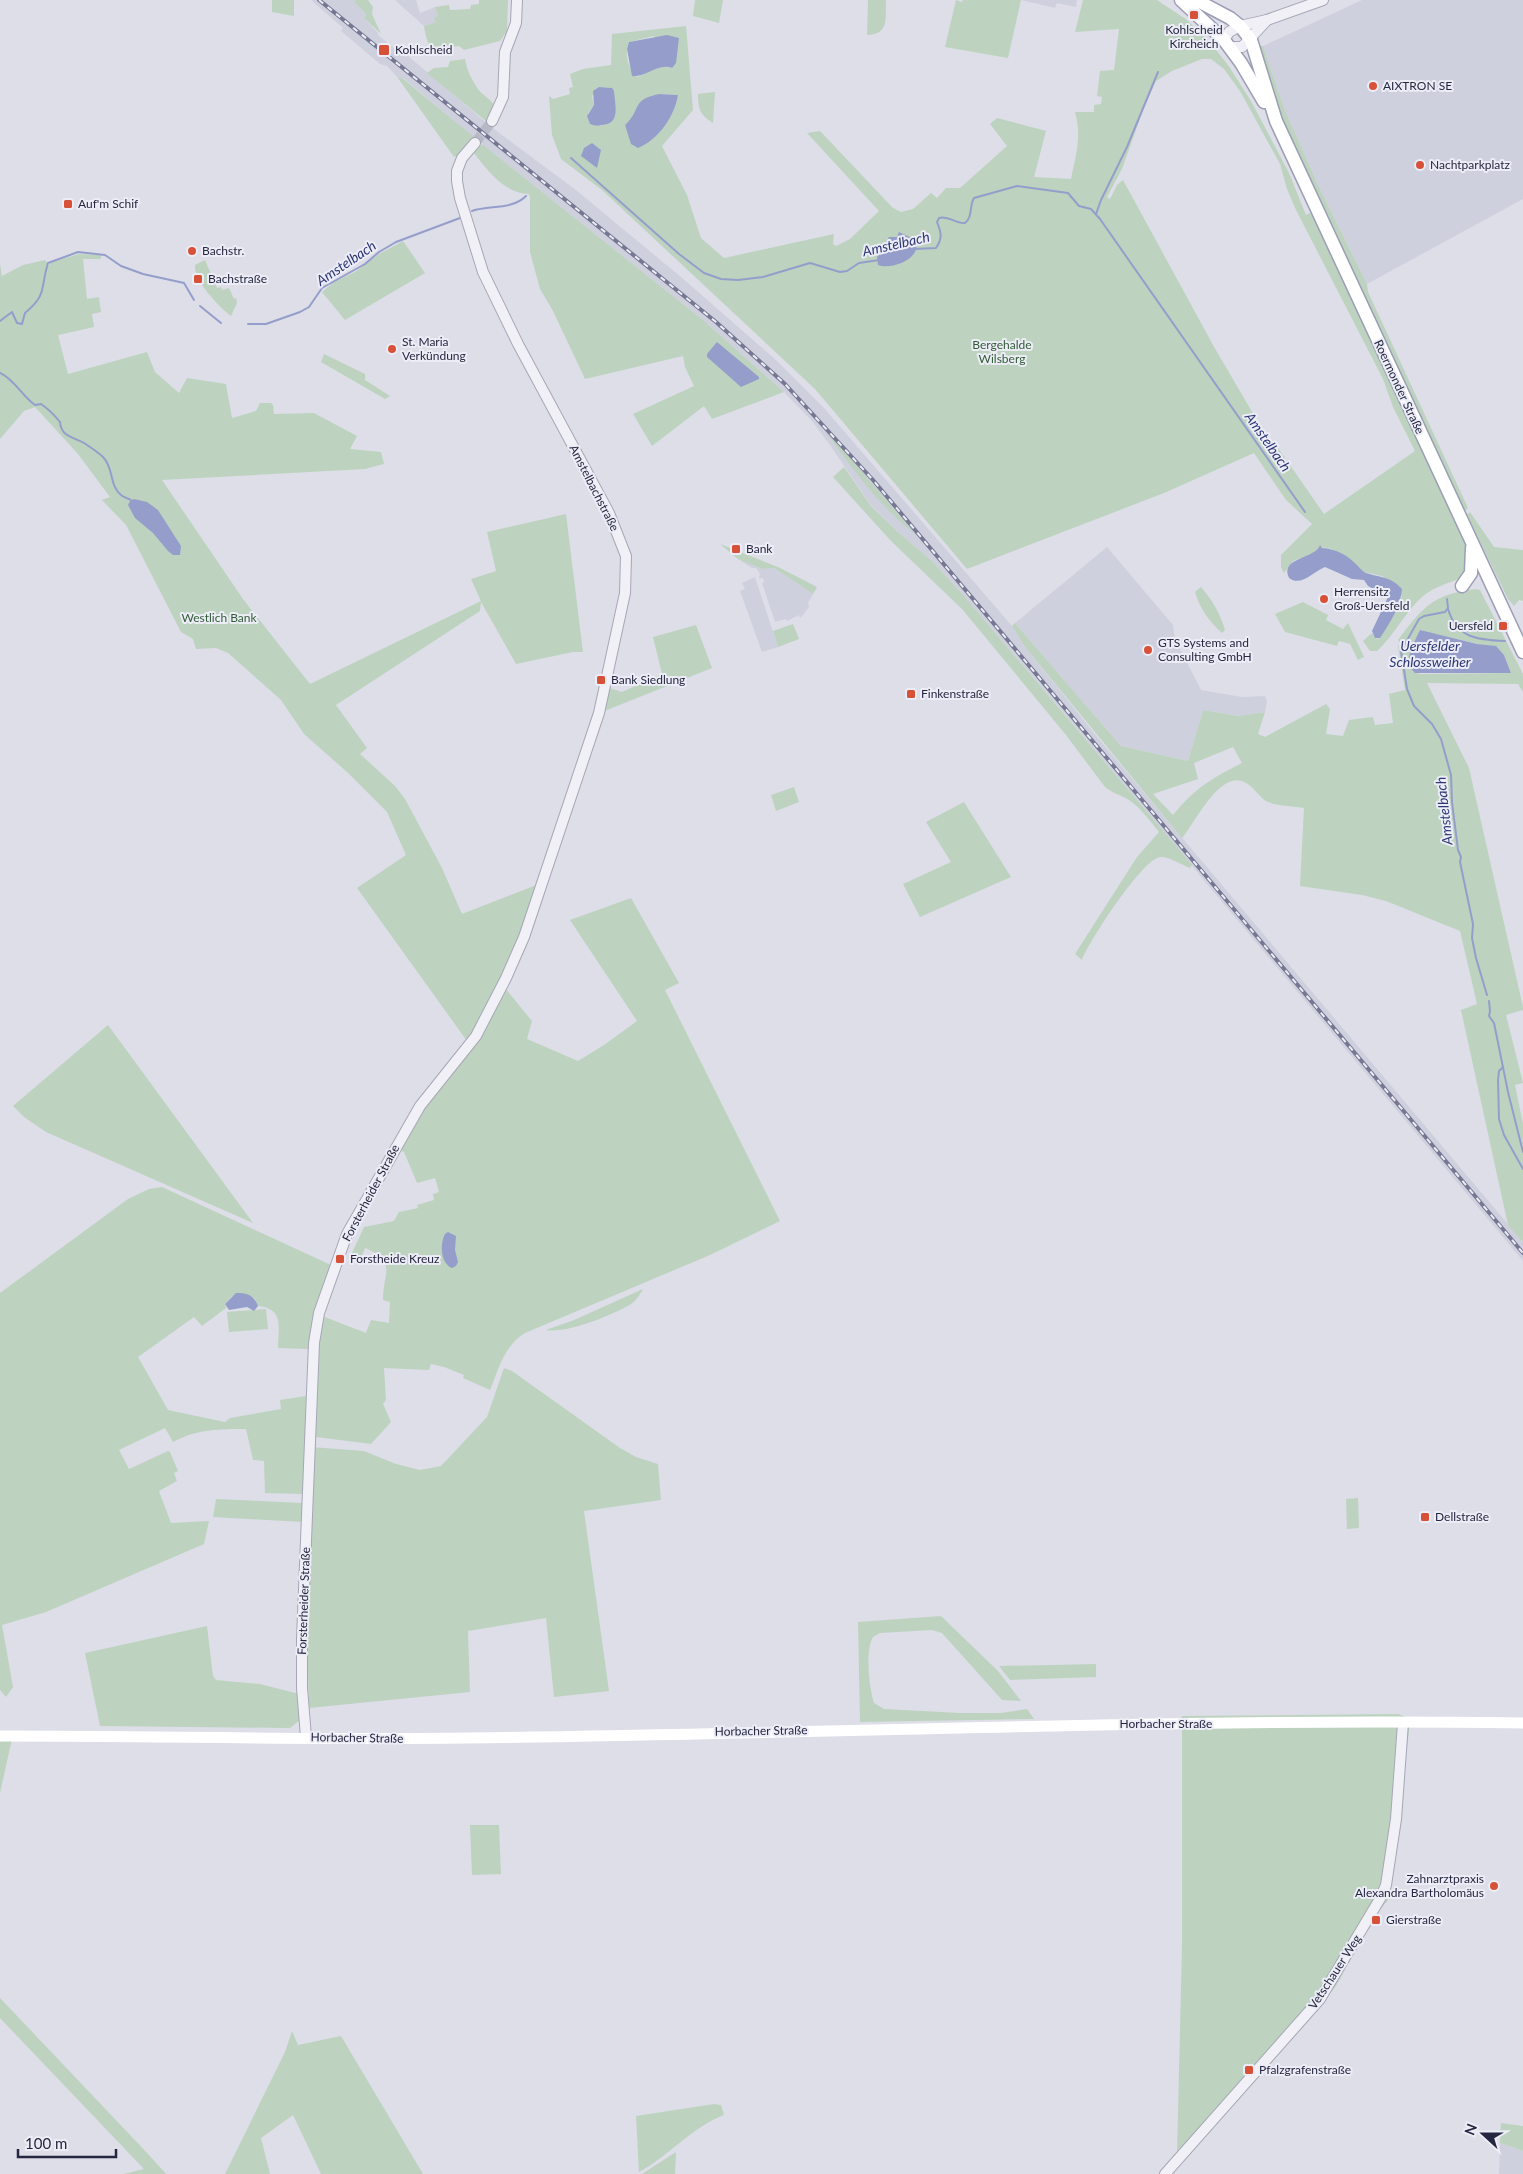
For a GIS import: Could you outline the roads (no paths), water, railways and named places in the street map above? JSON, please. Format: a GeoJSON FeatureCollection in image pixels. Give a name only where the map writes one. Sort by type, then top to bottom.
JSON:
{"type":"FeatureCollection","features":[{"type":"Feature","properties":{"kind":"main road","name":"Roermonder Straße"},"geometry":{"type":"LineString","coordinates":[[1181,0],[1226,44],[1276,121]]}},
{"type":"Feature","properties":{"kind":"main road","name":"Roermonder Straße"},"geometry":{"type":"LineString","coordinates":[[1196,0],[1230,18],[1240,26],[1250,40],[1276,121],[1523,652]]}},
{"type":"Feature","properties":{"kind":"main road"},"geometry":{"type":"LineString","coordinates":[[1462,586],[1471,573],[1472,543]]}},
{"type":"Feature","properties":{"kind":"main road","name":"Horbacher Straße"},"geometry":{"type":"LineString","coordinates":[[0,1736],[306,1737],[334,1739],[1095,1724],[1523,1724]]}},
{"type":"Feature","properties":{"kind":"street"},"geometry":{"type":"LineString","coordinates":[[492,121],[503,97],[505,52],[516,23],[516,0]]}},
{"type":"Feature","properties":{"kind":"street"},"geometry":{"type":"LineString","coordinates":[[1267,20],[1242,47],[1226,44],[1229,32],[1240,26],[1267,20],[1323,0]]}},
{"type":"Feature","properties":{"kind":"street","name":"Amstelbachstraße"},"geometry":{"type":"LineString","coordinates":[[475,143],[462,158],[458,167],[457,181],[465,214],[486,280],[518,344],[605,506],[626,556],[625,593],[604,690],[591,738],[549,864]]}},
{"type":"Feature","properties":{"kind":"street","name":"Forsterheider Straße"},"geometry":{"type":"LineString","coordinates":[[306,1737],[302,1688],[304,1575],[314,1343],[319,1312],[347,1234],[368,1195],[420,1106],[476,1036],[506,978],[526,930],[549,864]]}},
{"type":"Feature","properties":{"kind":"street","name":"Vetschauer Weg"},"geometry":{"type":"LineString","coordinates":[[1165,2174],[1320,1999],[1381,1897],[1386,1885],[1396,1819],[1403,1723]]}},
{"type":"Feature","properties":{"kind":"water"},"geometry":{"type":"Polygon","coordinates":[[[667,35],[679,38],[676,63],[672,68],[657,68],[642,75],[632,76],[627,49],[629,42],[667,35]]]}},
{"type":"Feature","properties":{"kind":"water"},"geometry":{"type":"Polygon","coordinates":[[[599,87],[612,88],[614,91],[616,113],[608,124],[596,126],[590,124],[587,116],[594,105],[593,91],[599,87]]]}},
{"type":"Feature","properties":{"kind":"water"},"geometry":{"type":"Polygon","coordinates":[[[659,94],[678,95],[673,111],[659,133],[638,148],[631,144],[625,125],[640,102],[650,96],[659,94]]]}},
{"type":"Feature","properties":{"kind":"water"},"geometry":{"type":"Polygon","coordinates":[[[592,143],[601,150],[597,168],[581,156],[584,148],[592,143]]]}},
{"type":"Feature","properties":{"kind":"water"},"geometry":{"type":"Polygon","coordinates":[[[899,232],[916,240],[917,247],[915,253],[904,262],[898,264],[891,266],[878,265],[877,257],[884,249],[879,244],[885,244],[889,237],[897,237],[899,232]]]}},
{"type":"Feature","properties":{"kind":"water"},"geometry":{"type":"Polygon","coordinates":[[[717,342],[759,377],[759,379],[741,387],[707,357],[707,354],[717,342]]]}},
{"type":"Feature","properties":{"kind":"water"},"geometry":{"type":"Polygon","coordinates":[[[134,499],[147,502],[158,510],[181,546],[180,555],[173,555],[168,551],[153,533],[135,518],[128,505],[134,499]]]}},
{"type":"Feature","properties":{"kind":"water"},"geometry":{"type":"Polygon","coordinates":[[[1320,545],[1322,548],[1345,555],[1365,572],[1389,580],[1402,589],[1397,608],[1380,638],[1375,638],[1372,631],[1388,597],[1368,586],[1364,580],[1352,579],[1325,567],[1302,580],[1298,581],[1289,578],[1287,571],[1289,566],[1317,550],[1320,545]]]}},
{"type":"Feature","properties":{"kind":"water","name":"Uersfelder Schlossweiher"},"geometry":{"type":"Polygon","coordinates":[[[1420,630],[1477,644],[1496,646],[1504,655],[1511,673],[1415,673],[1409,663],[1409,657],[1420,630]]]}},
{"type":"Feature","properties":{"kind":"water"},"geometry":{"type":"Polygon","coordinates":[[[448,1232],[456,1236],[455,1250],[458,1262],[452,1268],[445,1262],[442,1252],[443,1238],[448,1232]]]}},
{"type":"Feature","properties":{"kind":"water"},"geometry":{"type":"Polygon","coordinates":[[[236,1293],[250,1295],[258,1306],[254,1311],[247,1307],[229,1310],[225,1304],[236,1293]]]}},
{"type":"Feature","properties":{"kind":"waterway"},"geometry":{"type":"LineString","coordinates":[[1096,214],[1127,147],[1158,72]]}},
{"type":"Feature","properties":{"kind":"waterway","name":"Amstelbach"},"geometry":{"type":"LineString","coordinates":[[571,158],[679,254],[704,273],[721,279],[738,280],[763,277],[810,263],[840,272],[847,271],[859,263],[879,260]]}},
{"type":"Feature","properties":{"kind":"waterway","name":"Amstelbach"},"geometry":{"type":"LineString","coordinates":[[914,249],[936,248],[940,238],[937,222],[939,218],[943,217],[965,223],[969,218],[974,198],[1017,186],[1068,193],[1079,206],[1091,209],[1100,219],[1305,512]]}},
{"type":"Feature","properties":{"kind":"waterway","name":"Amstelbach"},"geometry":{"type":"LineString","coordinates":[[472,211],[508,205],[526,196]]}},
{"type":"Feature","properties":{"kind":"waterway","name":"Amstelbach"},"geometry":{"type":"LineString","coordinates":[[248,324],[266,324],[300,312],[309,307],[322,288],[365,264],[379,252],[396,242],[460,218]]}},
{"type":"Feature","properties":{"kind":"waterway","name":"Amstelbach"},"geometry":{"type":"LineString","coordinates":[[0,321],[12,312],[17,323],[22,324],[25,313],[37,301],[40,295],[48,263],[78,252],[105,255],[121,266],[143,274],[184,283],[194,300]]}},
{"type":"Feature","properties":{"kind":"waterway","name":"Amstelbach"},"geometry":{"type":"LineString","coordinates":[[200,306],[221,323]]}},
{"type":"Feature","properties":{"kind":"waterway"},"geometry":{"type":"LineString","coordinates":[[0,373],[10,380],[35,405],[41,404],[49,410],[60,422],[65,434],[84,443],[103,457],[109,466],[117,491],[122,496],[131,500]]}},
{"type":"Feature","properties":{"kind":"waterway","name":"Amstelbach"},"geometry":{"type":"LineString","coordinates":[[1447,599],[1448,608],[1445,612],[1424,616],[1419,619],[1401,651],[1407,689],[1414,706],[1432,724],[1441,739],[1451,775],[1452,802],[1458,850],[1461,857],[1460,862],[1473,924],[1472,938],[1487,995]]}},
{"type":"Feature","properties":{"kind":"waterway"},"geometry":{"type":"LineString","coordinates":[[1448,609],[1457,626],[1469,636],[1486,640],[1505,641]]}},
{"type":"Feature","properties":{"kind":"waterway","name":"Amstelbach"},"geometry":{"type":"LineString","coordinates":[[1489,1001],[1489,1016],[1494,1023],[1523,1152]]}},
{"type":"Feature","properties":{"kind":"waterway"},"geometry":{"type":"LineString","coordinates":[[1503,1067],[1499,1071],[1498,1080],[1499,1119],[1504,1135],[1523,1169]]}},
{"type":"Feature","properties":{"kind":"tunnel"},"geometry":{"type":"LineString","coordinates":[[475,143],[492,121]]}},
{"type":"Feature","properties":{"kind":"railway"},"geometry":{"type":"LineString","coordinates":[[319,0],[716,322],[785,384],[873,480],[1523,1253]]}},
{"type":"Feature","properties":{"kind":"place","name":"Kohlscheid Kircheich"},"geometry":{"type":"Point","coordinates":[1194,15]}},
{"type":"Feature","properties":{"kind":"place","name":"Kohlscheid"},"geometry":{"type":"Point","coordinates":[384,50]}},
{"type":"Feature","properties":{"kind":"place","name":"AIXTRON SE"},"geometry":{"type":"Point","coordinates":[1373,86]}},
{"type":"Feature","properties":{"kind":"place","name":"Nachtparkplatz"},"geometry":{"type":"Point","coordinates":[1420,165]}},
{"type":"Feature","properties":{"kind":"place","name":"Auf'm Schif"},"geometry":{"type":"Point","coordinates":[68,204]}},
{"type":"Feature","properties":{"kind":"place","name":"Bachstr."},"geometry":{"type":"Point","coordinates":[192,251]}},
{"type":"Feature","properties":{"kind":"place","name":"Bachstraße"},"geometry":{"type":"Point","coordinates":[198,279]}},
{"type":"Feature","properties":{"kind":"place","name":"St. Maria Verkündung"},"geometry":{"type":"Point","coordinates":[392,349]}},
{"type":"Feature","properties":{"kind":"place","name":"Bank"},"geometry":{"type":"Point","coordinates":[736,549]}},
{"type":"Feature","properties":{"kind":"place","name":"Herrensitz Groß-Uersfeld"},"geometry":{"type":"Point","coordinates":[1324,599]}},
{"type":"Feature","properties":{"kind":"place","name":"Uersfeld"},"geometry":{"type":"Point","coordinates":[1503,626]}},
{"type":"Feature","properties":{"kind":"place","name":"GTS Systems and Consulting GmbH"},"geometry":{"type":"Point","coordinates":[1148,650]}},
{"type":"Feature","properties":{"kind":"place","name":"Bank Siedlung"},"geometry":{"type":"Point","coordinates":[601,680]}},
{"type":"Feature","properties":{"kind":"place","name":"Finkenstraße"},"geometry":{"type":"Point","coordinates":[911,694]}},
{"type":"Feature","properties":{"kind":"place","name":"Forstheide Kreuz"},"geometry":{"type":"Point","coordinates":[340,1259]}},
{"type":"Feature","properties":{"kind":"place","name":"Dellstraße"},"geometry":{"type":"Point","coordinates":[1425,1517]}},
{"type":"Feature","properties":{"kind":"place","name":"Zahnarztpraxis Alexandra Bartholomäus"},"geometry":{"type":"Point","coordinates":[1494,1886]}},
{"type":"Feature","properties":{"kind":"place","name":"Gierstraße"},"geometry":{"type":"Point","coordinates":[1376,1920]}},
{"type":"Feature","properties":{"kind":"place","name":"Pfalzgrafenstraße"},"geometry":{"type":"Point","coordinates":[1249,2070]}},
{"type":"Feature","properties":{"kind":"park label","name":"Bergehalde Wilsberg"},"geometry":{"type":"Point","coordinates":[1002,352]}},
{"type":"Feature","properties":{"kind":"park label","name":"Westlich Bank"},"geometry":{"type":"Point","coordinates":[219,618]}}]}
